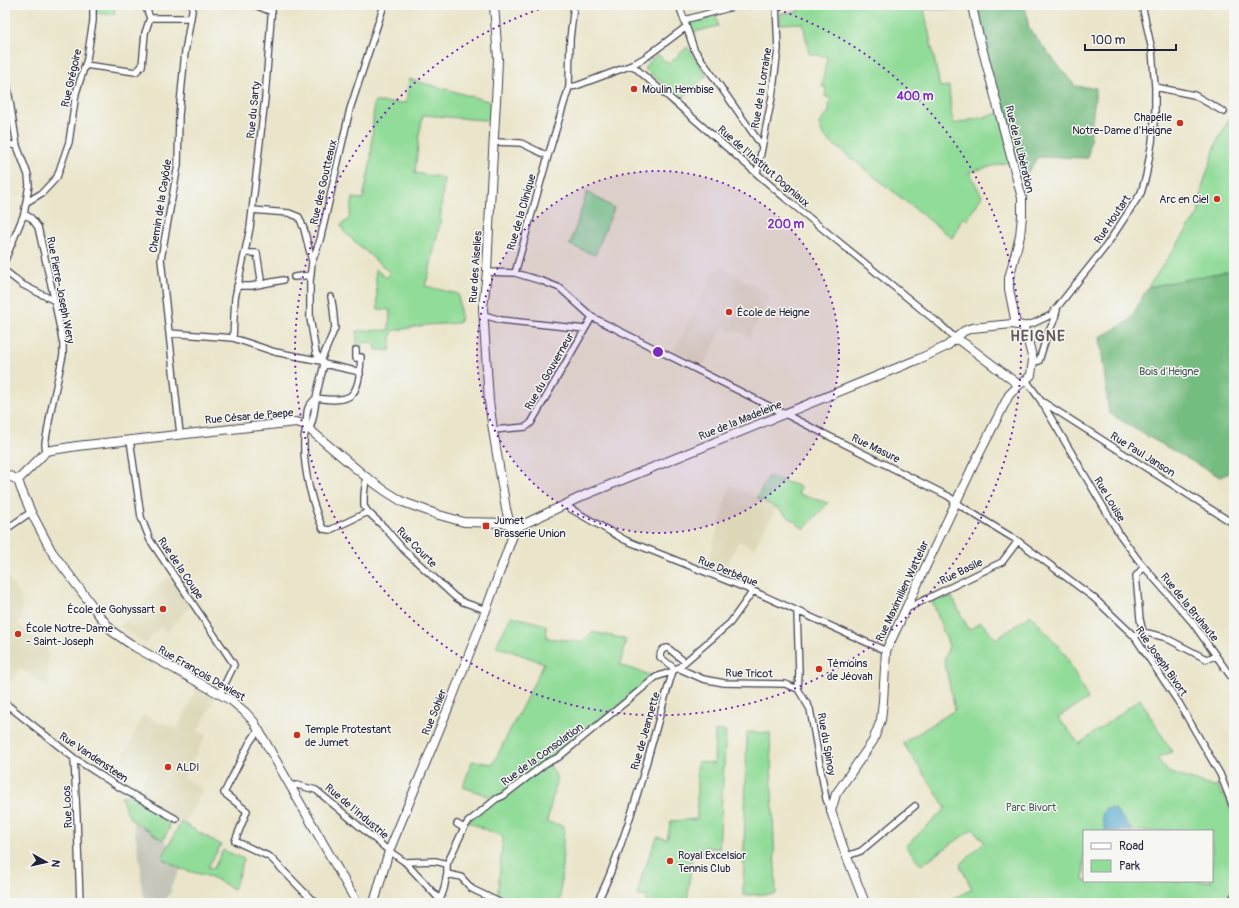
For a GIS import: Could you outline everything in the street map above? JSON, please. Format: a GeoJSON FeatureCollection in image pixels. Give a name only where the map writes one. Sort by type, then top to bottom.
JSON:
{"type":"FeatureCollection","features":[{"type":"Feature","properties":{"kind":"street","name":"Rue Grégoire"},"geometry":{"type":"LineString","coordinates":[[27,202],[42,193],[57,177],[69,142],[76,93],[85,65],[93,21],[93,5]]}},
{"type":"Feature","properties":{"kind":"street"},"geometry":{"type":"LineString","coordinates":[[85,65],[136,72],[142,66],[145,34],[150,18],[145,5]]}},
{"type":"Feature","properties":{"kind":"street","name":"Chemin de la Cayôde"},"geometry":{"type":"LineString","coordinates":[[180,434],[161,259],[178,165],[185,52],[193,5]]}},
{"type":"Feature","properties":{"kind":"street"},"geometry":{"type":"LineString","coordinates":[[255,5],[272,12]]}},
{"type":"Feature","properties":{"kind":"street","name":"Rue du Sarty"},"geometry":{"type":"LineString","coordinates":[[233,338],[235,298],[250,228],[265,98],[272,5]]}},
{"type":"Feature","properties":{"kind":"street","name":"Rue des Goutteaux"},"geometry":{"type":"LineString","coordinates":[[323,362],[316,353],[310,318],[312,262],[320,240],[350,109],[384,5]]}},
{"type":"Feature","properties":{"kind":"street","name":"Rue des Aiselies"},"geometry":{"type":"LineString","coordinates":[[494,5],[498,59],[487,272],[483,302],[489,401],[506,509],[512,528]]}},
{"type":"Feature","properties":{"kind":"street","name":"Rue de la Clinique"},"geometry":{"type":"LineString","coordinates":[[515,273],[569,87],[570,39],[574,5]]}},
{"type":"Feature","properties":{"kind":"street"},"geometry":{"type":"LineString","coordinates":[[679,5],[694,49],[762,146]]}},
{"type":"Feature","properties":{"kind":"street"},"geometry":{"type":"LineString","coordinates":[[684,20],[740,5]]}},
{"type":"Feature","properties":{"kind":"street","name":"Rue de la Lorraine"},"geometry":{"type":"LineString","coordinates":[[757,173],[772,97],[778,49],[776,5]]}},
{"type":"Feature","properties":{"kind":"street","name":"Rue de la Libération"},"geometry":{"type":"LineString","coordinates":[[972,5],[1022,198],[1020,236],[1009,278],[1008,289],[1019,325],[1026,333],[1033,362]]}},
{"type":"Feature","properties":{"kind":"street","name":"Rue Houtart"},"geometry":{"type":"LineString","coordinates":[[1019,325],[1034,323],[1051,315],[1058,308],[1106,246],[1141,193],[1146,176],[1152,142],[1155,113],[1155,87],[1152,50],[1142,5]]}},
{"type":"Feature","properties":{"kind":"street"},"geometry":{"type":"LineString","coordinates":[[150,18],[191,18]]}},
{"type":"Feature","properties":{"kind":"street"},"geometry":{"type":"LineString","coordinates":[[569,87],[576,86],[632,65],[646,57],[686,27]]}},
{"type":"Feature","properties":{"kind":"street","name":"Rue de l'Institut Dogniaux"},"geometry":{"type":"LineString","coordinates":[[632,65],[785,198],[955,338]]}},
{"type":"Feature","properties":{"kind":"street"},"geometry":{"type":"LineString","coordinates":[[5,71],[16,146],[26,172],[29,186],[24,214],[5,260]]}},
{"type":"Feature","properties":{"kind":"street"},"geometry":{"type":"LineString","coordinates":[[1155,87],[1194,95],[1224,112]]}},
{"type":"Feature","properties":{"kind":"street"},"geometry":{"type":"LineString","coordinates":[[5,141],[8,144],[16,146]]}},
{"type":"Feature","properties":{"kind":"street"},"geometry":{"type":"LineString","coordinates":[[494,142],[521,143],[548,156]]}},
{"type":"Feature","properties":{"kind":"street"},"geometry":{"type":"LineString","coordinates":[[252,210],[289,214],[299,217],[304,229],[312,262]]}},
{"type":"Feature","properties":{"kind":"street","name":"Rue Pierre-Joseph Wery"},"geometry":{"type":"LineString","coordinates":[[24,214],[31,218],[36,223],[38,228],[55,301],[63,344],[63,356],[45,444],[46,451]]}},
{"type":"Feature","properties":{"kind":"street"},"geometry":{"type":"LineString","coordinates":[[245,253],[257,254],[261,279],[257,284]]}},
{"type":"Feature","properties":{"kind":"street"},"geometry":{"type":"LineString","coordinates":[[5,271],[23,285],[55,301]]}},
{"type":"Feature","properties":{"kind":"street","name":"Rue Masure"},"geometry":{"type":"LineString","coordinates":[[487,272],[515,273],[560,288],[592,317],[948,496],[956,502]]}},
{"type":"Feature","properties":{"kind":"street"},"geometry":{"type":"LineString","coordinates":[[294,277],[311,275]]}},
{"type":"Feature","properties":{"kind":"street"},"geometry":{"type":"LineString","coordinates":[[237,286],[251,286],[283,280]]}},
{"type":"Feature","properties":{"kind":"street"},"geometry":{"type":"LineString","coordinates":[[331,297],[335,328],[323,362],[312,422],[311,425],[306,427],[304,434],[307,474],[317,514],[323,529],[330,530],[368,512],[364,506],[364,488],[366,477]]}},
{"type":"Feature","properties":{"kind":"street"},"geometry":{"type":"LineString","coordinates":[[1033,362],[1039,361],[1047,335],[1054,321],[1058,308]]}},
{"type":"Feature","properties":{"kind":"street"},"geometry":{"type":"LineString","coordinates":[[484,315],[501,320],[585,330]]}},
{"type":"Feature","properties":{"kind":"street","name":"Rue du Gouverneur"},"geometry":{"type":"LineString","coordinates":[[493,430],[526,427],[531,423],[592,317]]}},
{"type":"Feature","properties":{"kind":"street","name":"Rue de la Madeleine"},"geometry":{"type":"LineString","coordinates":[[512,528],[522,525],[585,495],[919,359],[947,346],[953,342],[955,338],[972,328],[1019,325]]}},
{"type":"Feature","properties":{"kind":"street"},"geometry":{"type":"LineString","coordinates":[[965,344],[964,339],[966,332],[972,328]]}},
{"type":"Feature","properties":{"kind":"street"},"geometry":{"type":"LineString","coordinates":[[169,333],[233,338],[275,352],[323,362],[356,371],[360,374]]}},
{"type":"Feature","properties":{"kind":"street"},"geometry":{"type":"LineString","coordinates":[[955,338],[1023,383]]}},
{"type":"Feature","properties":{"kind":"street"},"geometry":{"type":"LineString","coordinates":[[316,398],[342,399],[350,396],[354,391],[360,374],[361,357],[356,358],[356,350]]}},
{"type":"Feature","properties":{"kind":"street","name":"Rue Maximilien Wattelar"},"geometry":{"type":"LineString","coordinates":[[832,811],[836,794],[873,741],[881,720],[886,651],[956,502],[1009,395],[1031,374],[1033,362]]}},
{"type":"Feature","properties":{"kind":"street","name":"Rue Louise"},"geometry":{"type":"LineString","coordinates":[[1023,383],[1041,401],[1120,535],[1144,567]]}},
{"type":"Feature","properties":{"kind":"street","name":"Rue Paul Janson"},"geometry":{"type":"LineString","coordinates":[[1041,401],[1234,524]]}},
{"type":"Feature","properties":{"kind":"street","name":"Rue César de Paepe"},"geometry":{"type":"LineString","coordinates":[[46,451],[73,446],[180,434],[292,422],[301,423],[366,477],[403,502],[464,522],[507,524],[512,528]]}},
{"type":"Feature","properties":{"kind":"street","name":"Rue de la Coupe"},"geometry":{"type":"LineString","coordinates":[[130,440],[141,517],[150,540],[233,663],[234,666],[220,694]]}},
{"type":"Feature","properties":{"kind":"street"},"geometry":{"type":"LineString","coordinates":[[5,474],[18,480],[46,451]]}},
{"type":"Feature","properties":{"kind":"street","name":"Rue François Dewiest"},"geometry":{"type":"LineString","coordinates":[[18,480],[31,512],[52,552],[98,615],[113,632],[135,647],[232,701],[254,722],[292,786],[357,903]]}},
{"type":"Feature","properties":{"kind":"street","name":"Rue Joseph Bivort"},"geometry":{"type":"LineString","coordinates":[[956,502],[1018,541],[1094,598],[1134,636],[1179,703],[1220,774],[1234,809]]}},
{"type":"Feature","properties":{"kind":"street","name":"Rue Derbèque"},"geometry":{"type":"LineString","coordinates":[[564,505],[625,540],[753,591],[886,651]]}},
{"type":"Feature","properties":{"kind":"street"},"geometry":{"type":"LineString","coordinates":[[5,530],[31,512]]}},
{"type":"Feature","properties":{"kind":"street","name":"Rue Courte"},"geometry":{"type":"LineString","coordinates":[[368,512],[385,528],[404,550],[455,597],[463,602],[486,610]]}},
{"type":"Feature","properties":{"kind":"street","name":"Rue Sohier"},"geometry":{"type":"LineString","coordinates":[[374,903],[389,851],[420,779],[511,545],[513,535],[512,528]]}},
{"type":"Feature","properties":{"kind":"street","name":"Rue Basile"},"geometry":{"type":"LineString","coordinates":[[906,609],[1002,562],[1018,541]]}},
{"type":"Feature","properties":{"kind":"street"},"geometry":{"type":"LineString","coordinates":[[1143,632],[1140,619],[1136,576],[1144,567]]}},
{"type":"Feature","properties":{"kind":"street","name":"Rue de la Bruhaute"},"geometry":{"type":"LineString","coordinates":[[1144,567],[1192,622],[1234,681]]}},
{"type":"Feature","properties":{"kind":"street"},"geometry":{"type":"LineString","coordinates":[[675,670],[730,623],[753,591]]}},
{"type":"Feature","properties":{"kind":"street"},"geometry":{"type":"LineString","coordinates":[[797,611],[799,673],[798,689]]}},
{"type":"Feature","properties":{"kind":"street"},"geometry":{"type":"LineString","coordinates":[[1134,636],[1143,632],[1164,637],[1206,660],[1216,656]]}},
{"type":"Feature","properties":{"kind":"street","name":"Rue Tricot"},"geometry":{"type":"LineString","coordinates":[[685,662],[668,648],[662,650],[660,654],[660,658],[675,670],[703,679],[724,683],[785,684],[798,689]]}},
{"type":"Feature","properties":{"kind":"street","name":"Rue de la Consolation"},"geometry":{"type":"LineString","coordinates":[[447,864],[468,822],[496,799],[503,796],[546,763],[559,757],[656,677],[675,670]]}},
{"type":"Feature","properties":{"kind":"street","name":"Rue de Jeannette"},"geometry":{"type":"LineString","coordinates":[[596,903],[614,865],[629,824],[675,670]]}},
{"type":"Feature","properties":{"kind":"street","name":"Rue du Spinoy"},"geometry":{"type":"LineString","coordinates":[[798,689],[810,709],[826,799],[832,811]]}},
{"type":"Feature","properties":{"kind":"street","name":"Rue Vandensteen"},"geometry":{"type":"LineString","coordinates":[[5,703],[74,758],[114,784],[176,819]]}},
{"type":"Feature","properties":{"kind":"street"},"geometry":{"type":"LineString","coordinates":[[259,729],[250,742],[224,794],[247,811],[235,841],[270,857],[310,898],[317,903]]}},
{"type":"Feature","properties":{"kind":"street","name":"Rue Loos"},"geometry":{"type":"LineString","coordinates":[[74,758],[80,903]]}},
{"type":"Feature","properties":{"kind":"street","name":"Rue de l'Industrie"},"geometry":{"type":"LineString","coordinates":[[292,786],[316,790],[389,851],[405,862],[440,902]]}},
{"type":"Feature","properties":{"kind":"street"},"geometry":{"type":"LineString","coordinates":[[847,856],[861,851],[916,806]]}},
{"type":"Feature","properties":{"kind":"street"},"geometry":{"type":"LineString","coordinates":[[832,811],[865,903]]}},
{"type":"Feature","properties":{"kind":"street"},"geometry":{"type":"LineString","coordinates":[[457,824],[464,828]]}},
{"type":"Feature","properties":{"kind":"street"},"geometry":{"type":"LineString","coordinates":[[405,862],[435,861],[447,864],[447,874],[440,902]]}},
{"type":"Feature","properties":{"kind":"street"},"geometry":{"type":"LineString","coordinates":[[447,874],[461,877],[472,889],[501,903]]}},
{"type":"Feature","properties":{"kind":"street"},"geometry":{"type":"LineString","coordinates":[[1230,903],[1234,896]]}},
{"type":"Feature","properties":{"kind":"shaded area","name":"École de Heigne"},"geometry":{"type":"Polygon","coordinates":[[[718,265],[771,296],[749,337],[734,329],[733,332],[723,328],[703,367],[674,351],[718,265]]]}},
{"type":"Feature","properties":{"kind":"shaded area"},"geometry":{"type":"Polygon","coordinates":[[[730,484],[777,508],[754,548],[738,541],[724,573],[707,566],[730,484]]]}},
{"type":"Feature","properties":{"kind":"shaded area","name":"École Notre-Dame - Saint-Joseph"},"geometry":{"type":"Polygon","coordinates":[[[5,571],[21,599],[23,617],[18,623],[48,650],[48,688],[20,668],[5,690],[5,571]]]}},
{"type":"Feature","properties":{"kind":"shaded area","name":"École de Gohyssart"},"geometry":{"type":"Polygon","coordinates":[[[169,577],[190,606],[167,632],[160,627],[146,643],[120,626],[141,606],[162,581],[169,577]]]}},
{"type":"Feature","properties":{"kind":"shaded area"},"geometry":{"type":"Polygon","coordinates":[[[197,686],[215,699],[197,731],[206,735],[183,778],[203,789],[184,824],[137,797],[148,771],[121,763],[143,714],[157,722],[178,728],[197,686]]]}},
{"type":"Feature","properties":{"kind":"shaded area"},"geometry":{"type":"Polygon","coordinates":[[[133,821],[169,844],[162,858],[181,869],[170,888],[172,890],[164,903],[146,903],[141,884],[141,869],[133,821]]]}},
{"type":"Feature","properties":{"kind":"green space"},"geometry":{"type":"Polygon","coordinates":[[[95,5],[115,5],[114,15],[95,13],[95,5]]]}},
{"type":"Feature","properties":{"kind":"green space"},"geometry":{"type":"Polygon","coordinates":[[[798,5],[964,5],[964,10],[924,9],[940,87],[949,86],[951,112],[954,124],[1000,113],[1013,161],[969,172],[982,196],[967,220],[963,218],[952,238],[823,136],[819,123],[829,112],[830,97],[825,97],[826,87],[822,87],[827,56],[809,54],[803,23],[780,24],[781,13],[798,12],[798,5]]]}},
{"type":"Feature","properties":{"kind":"green space"},"geometry":{"type":"Polygon","coordinates":[[[972,5],[1025,5],[1029,29],[1075,86],[1096,88],[1088,158],[1038,157],[1019,185],[972,5]]]}},
{"type":"Feature","properties":{"kind":"green space"},"geometry":{"type":"Polygon","coordinates":[[[716,15],[718,26],[691,33],[689,21],[716,15]]]}},
{"type":"Feature","properties":{"kind":"green space"},"geometry":{"type":"Polygon","coordinates":[[[687,47],[707,75],[678,103],[671,95],[673,92],[644,68],[657,54],[669,64],[687,47]]]}},
{"type":"Feature","properties":{"kind":"green space"},"geometry":{"type":"Polygon","coordinates":[[[409,79],[495,103],[495,121],[423,115],[415,173],[444,178],[440,222],[425,286],[458,294],[461,317],[459,323],[427,325],[392,331],[390,351],[376,350],[375,343],[362,342],[361,347],[357,347],[357,331],[389,330],[390,310],[378,309],[375,269],[387,278],[390,273],[344,232],[341,225],[349,219],[353,198],[363,199],[371,160],[374,102],[406,103],[409,79]]]}},
{"type":"Feature","properties":{"kind":"green space","name":"Arc en Ciel"},"geometry":{"type":"Polygon","coordinates":[[[1234,114],[1234,270],[1148,287],[1198,214],[1203,184],[1218,139],[1231,116],[1234,114]]]}},
{"type":"Feature","properties":{"kind":"green space"},"geometry":{"type":"Polygon","coordinates":[[[587,192],[614,208],[595,255],[570,245],[587,192]]]}},
{"type":"Feature","properties":{"kind":"green space","name":"Bois d'Heigne"},"geometry":{"type":"Polygon","coordinates":[[[1234,270],[1234,471],[1220,477],[1109,413],[1100,337],[1129,321],[1148,287],[1234,270]]]}},
{"type":"Feature","properties":{"kind":"green space"},"geometry":{"type":"Polygon","coordinates":[[[768,476],[801,487],[798,494],[828,503],[804,529],[777,508],[757,498],[768,476]]]}},
{"type":"Feature","properties":{"kind":"green space","name":"Parc Bivort"},"geometry":{"type":"Polygon","coordinates":[[[952,597],[969,630],[981,622],[996,639],[1031,615],[1065,654],[1088,699],[1058,717],[1079,744],[1140,699],[1172,752],[1157,758],[1168,772],[1214,787],[1218,786],[1222,795],[1224,794],[1234,817],[1234,888],[1223,903],[944,903],[972,889],[960,865],[984,842],[973,829],[921,865],[906,846],[946,808],[903,743],[955,710],[944,660],[949,646],[932,601],[952,597]]]}},
{"type":"Feature","properties":{"kind":"green space"},"geometry":{"type":"Polygon","coordinates":[[[511,616],[546,625],[547,638],[582,642],[592,632],[626,639],[620,665],[656,677],[549,763],[557,778],[547,822],[564,826],[560,903],[499,903],[497,901],[503,837],[468,822],[496,799],[463,787],[472,761],[493,764],[544,663],[496,646],[511,616]]]}},
{"type":"Feature","properties":{"kind":"green space","name":"Royal Excelsior Tennis Club"},"geometry":{"type":"Polygon","coordinates":[[[715,731],[726,731],[719,849],[705,847],[704,854],[692,854],[687,903],[646,903],[647,896],[637,896],[642,875],[657,837],[667,839],[671,821],[697,819],[698,761],[714,764],[715,731]]]}},
{"type":"Feature","properties":{"kind":"green space"},"geometry":{"type":"Polygon","coordinates":[[[747,732],[770,733],[776,894],[744,895],[743,891],[747,732]]]}},
{"type":"Feature","properties":{"kind":"green space"},"geometry":{"type":"Polygon","coordinates":[[[132,794],[173,817],[168,825],[170,827],[163,840],[133,821],[126,811],[121,796],[132,794]]]}},
{"type":"Feature","properties":{"kind":"green space"},"geometry":{"type":"Polygon","coordinates":[[[181,822],[221,845],[208,867],[214,868],[223,850],[244,859],[234,889],[211,877],[181,869],[162,858],[181,822]]]}},
{"type":"Feature","properties":{"kind":"water"},"geometry":{"type":"Polygon","coordinates":[[[1105,809],[1115,809],[1132,830],[1105,830],[1102,820],[1103,811],[1105,809]]]}},
{"type":"Feature","properties":{"kind":"place","name":"Moulin Hembise"},"geometry":{"type":"Point","coordinates":[634,89]}},
{"type":"Feature","properties":{"kind":"place","name":"Chapelle Notre-Dame d'Heigne"},"geometry":{"type":"Point","coordinates":[1180,123]}},
{"type":"Feature","properties":{"kind":"place","name":"Arc en Ciel"},"geometry":{"type":"Point","coordinates":[1217,199]}},
{"type":"Feature","properties":{"kind":"place","name":"École de Heigne"},"geometry":{"type":"Point","coordinates":[729,312]}},
{"type":"Feature","properties":{"kind":"place","name":"Jumet Brasserie Union"},"geometry":{"type":"Point","coordinates":[486,526]}},
{"type":"Feature","properties":{"kind":"place","name":"École de Gohyssart"},"geometry":{"type":"Point","coordinates":[163,609]}},
{"type":"Feature","properties":{"kind":"place","name":"École Notre-Dame - Saint-Joseph"},"geometry":{"type":"Point","coordinates":[18,634]}},
{"type":"Feature","properties":{"kind":"place","name":"Témoins de Jéovah"},"geometry":{"type":"Point","coordinates":[819,669]}},
{"type":"Feature","properties":{"kind":"place","name":"Temple Protestant de Jumet"},"geometry":{"type":"Point","coordinates":[297,735]}},
{"type":"Feature","properties":{"kind":"place","name":"ALDI"},"geometry":{"type":"Point","coordinates":[168,767]}},
{"type":"Feature","properties":{"kind":"place","name":"Royal Excelsior Tennis Club"},"geometry":{"type":"Point","coordinates":[670,861]}},
{"type":"Feature","properties":{"kind":"district","name":"HEIGNE"},"geometry":{"type":"Point","coordinates":[1038,336]}}]}
